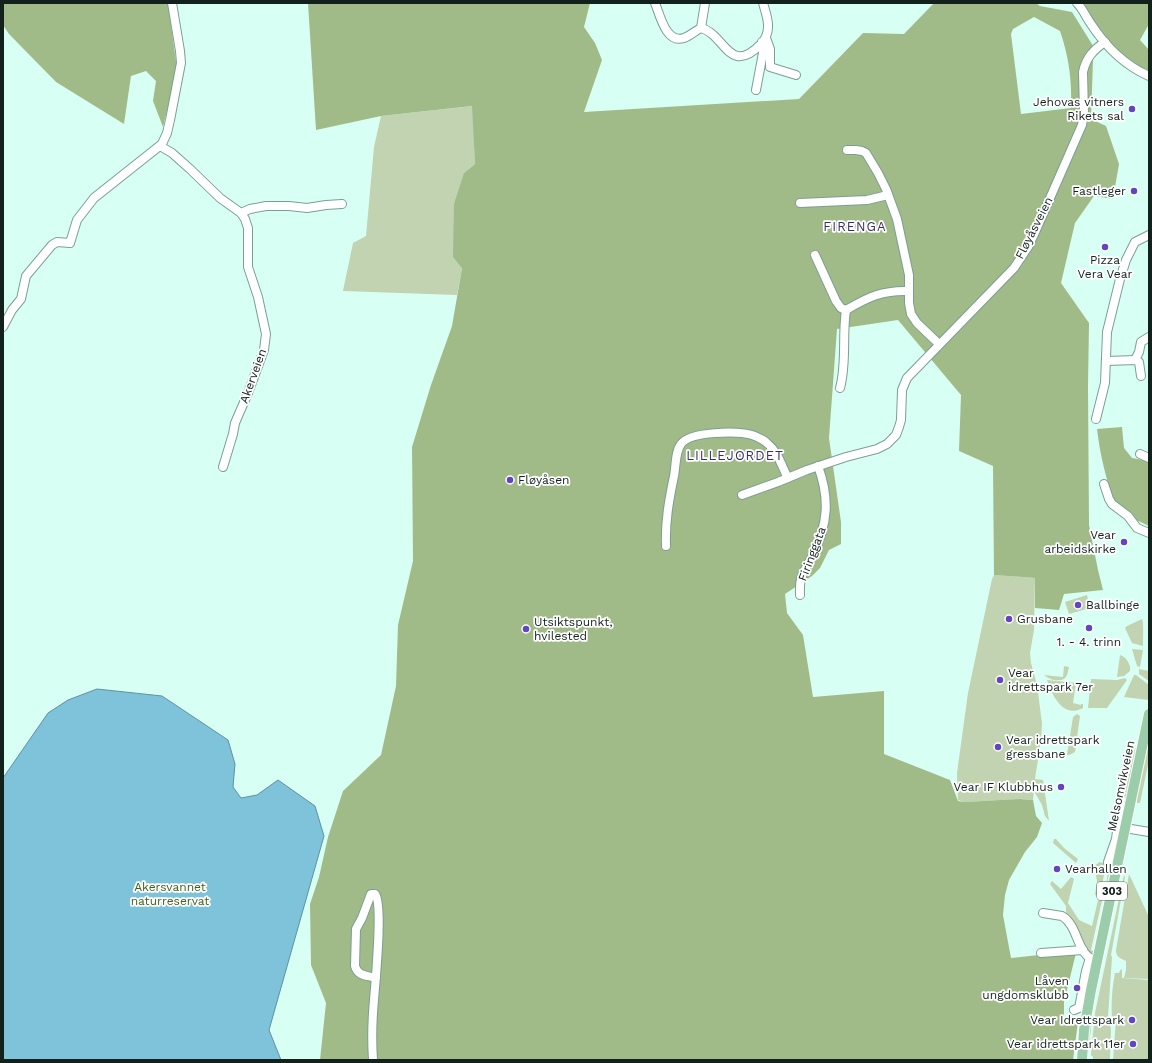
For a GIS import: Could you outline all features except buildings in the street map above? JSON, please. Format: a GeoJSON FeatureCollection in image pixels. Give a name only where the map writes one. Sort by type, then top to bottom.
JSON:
{"type":"FeatureCollection","features":[{"type":"Feature","properties":{"kind":"main road","name":"Melsomvikveien"},"geometry":{"type":"LineString","coordinates":[[1082,1060],[1093,960],[1126,828],[1149,714]]}},
{"type":"Feature","properties":{"kind":"street"},"geometry":{"type":"LineString","coordinates":[[3,327],[12,310],[21,299],[26,276],[39,260],[52,245],[57,242],[70,243],[77,220],[94,198],[160,146],[167,133],[181,63],[172,3]]}},
{"type":"Feature","properties":{"kind":"street"},"geometry":{"type":"LineString","coordinates":[[655,3],[663,23],[669,34],[672,36],[682,38],[701,28],[710,31],[728,51],[737,55],[747,54],[755,49],[764,40]]}},
{"type":"Feature","properties":{"kind":"street"},"geometry":{"type":"LineString","coordinates":[[701,28],[705,3]]}},
{"type":"Feature","properties":{"kind":"street"},"geometry":{"type":"LineString","coordinates":[[756,90],[764,40],[769,29],[769,20],[763,3]]}},
{"type":"Feature","properties":{"kind":"street"},"geometry":{"type":"LineString","coordinates":[[1079,5],[1091,25],[1104,42],[1128,65],[1149,76]]}},
{"type":"Feature","properties":{"kind":"street"},"geometry":{"type":"LineString","coordinates":[[764,40],[770,49],[770,67],[796,75]]}},
{"type":"Feature","properties":{"kind":"street","name":"Fløyåsveien"},"geometry":{"type":"LineString","coordinates":[[818,466],[883,447],[893,438],[897,432],[901,420],[901,399],[904,384],[913,371],[1014,268],[1028,247],[1082,125],[1084,113],[1084,66],[1089,55],[1104,42]]}},
{"type":"Feature","properties":{"kind":"street"},"geometry":{"type":"LineString","coordinates":[[160,146],[172,153],[190,168],[220,198],[242,213],[250,209],[266,206],[307,208],[342,204]]}},
{"type":"Feature","properties":{"kind":"street"},"geometry":{"type":"LineString","coordinates":[[847,150],[856,150],[866,153],[878,173],[897,219],[909,275],[910,308],[914,319],[922,329],[939,344]]}},
{"type":"Feature","properties":{"kind":"street"},"geometry":{"type":"LineString","coordinates":[[800,203],[867,200],[888,195]]}},
{"type":"Feature","properties":{"kind":"street","name":"Akerveien"},"geometry":{"type":"LineString","coordinates":[[223,467],[235,423],[264,350],[266,334],[258,297],[248,266],[248,228],[242,213]]}},
{"type":"Feature","properties":{"kind":"street"},"geometry":{"type":"LineString","coordinates":[[1096,419],[1105,383],[1107,332],[1126,260],[1135,242],[1149,235]]}},
{"type":"Feature","properties":{"kind":"street"},"geometry":{"type":"LineString","coordinates":[[815,255],[836,301],[841,308],[846,310]]}},
{"type":"Feature","properties":{"kind":"street"},"geometry":{"type":"LineString","coordinates":[[846,310],[882,292],[897,290],[909,291]]}},
{"type":"Feature","properties":{"kind":"street"},"geometry":{"type":"LineString","coordinates":[[840,388],[844,376],[844,323],[846,310]]}},
{"type":"Feature","properties":{"kind":"street"},"geometry":{"type":"LineString","coordinates":[[1135,360],[1139,352],[1141,342],[1149,337]]}},
{"type":"Feature","properties":{"kind":"street"},"geometry":{"type":"LineString","coordinates":[[1106,361],[1135,360],[1139,362],[1141,376]]}},
{"type":"Feature","properties":{"kind":"street"},"geometry":{"type":"LineString","coordinates":[[666,546],[665,523],[677,455],[680,444],[688,438],[709,434],[736,433],[759,438],[769,444],[774,450],[788,478]]}},
{"type":"Feature","properties":{"kind":"street"},"geometry":{"type":"LineString","coordinates":[[1140,454],[1149,458]]}},
{"type":"Feature","properties":{"kind":"street"},"geometry":{"type":"LineString","coordinates":[[742,495],[818,466]]}},
{"type":"Feature","properties":{"kind":"street","name":"Firinggata"},"geometry":{"type":"LineString","coordinates":[[800,595],[800,582],[802,574],[818,544],[824,522],[826,491],[818,466]]}},
{"type":"Feature","properties":{"kind":"street"},"geometry":{"type":"LineString","coordinates":[[1104,484],[1109,500],[1112,504],[1128,516],[1137,528],[1149,533]]}},
{"type":"Feature","properties":{"kind":"street","name":"Melsomvikveien"},"geometry":{"type":"LineString","coordinates":[[1117,864],[1108,862],[1116,839],[1121,799]]}},
{"type":"Feature","properties":{"kind":"street"},"geometry":{"type":"LineString","coordinates":[[1126,828],[1149,832]]}},
{"type":"Feature","properties":{"kind":"street"},"geometry":{"type":"LineString","coordinates":[[373,1060],[373,1023],[376,978],[379,933],[378,899],[375,894],[371,894],[356,929],[355,966],[360,974],[376,978]]}},
{"type":"Feature","properties":{"kind":"street"},"geometry":{"type":"LineString","coordinates":[[1043,913],[1064,917],[1072,927],[1084,950],[1093,960]]}},
{"type":"Feature","properties":{"kind":"street"},"geometry":{"type":"LineString","coordinates":[[1041,953],[1084,950]]}},
{"type":"Feature","properties":{"kind":"street","name":"Melsomvikveien"},"geometry":{"type":"LineString","coordinates":[[1074,1010],[1079,1008],[1086,971],[1093,960]]}},
{"type":"Feature","properties":{"kind":"green space"},"geometry":{"type":"Polygon","coordinates":[[[3,3],[168,3],[177,69],[163,127],[153,101],[156,81],[146,71],[131,76],[124,124],[56,82],[9,34],[3,25],[3,3]]]}},
{"type":"Feature","properties":{"kind":"green space"},"geometry":{"type":"Polygon","coordinates":[[[308,3],[590,3],[584,27],[595,43],[602,60],[584,112],[799,99],[863,33],[904,34],[934,3],[1036,3],[1040,6],[1072,12],[1095,49],[1093,60],[1091,119],[1106,126],[1119,164],[1113,199],[1094,196],[1075,223],[1061,283],[1089,323],[1089,525],[1103,590],[1064,594],[1059,610],[1035,608],[1035,578],[994,575],[993,466],[959,451],[961,395],[898,320],[837,329],[829,438],[841,522],[841,544],[829,550],[820,568],[812,576],[785,594],[787,613],[803,635],[813,697],[884,691],[884,754],[950,780],[958,801],[1033,800],[1036,816],[1042,823],[1037,837],[1025,852],[1009,880],[1005,895],[1003,915],[1011,958],[1076,953],[1064,1002],[1064,1018],[1078,1022],[1073,1060],[320,1060],[326,1003],[311,965],[310,904],[319,877],[328,837],[343,791],[381,755],[396,686],[398,625],[413,561],[412,447],[431,385],[452,326],[462,268],[453,257],[454,204],[464,173],[475,164],[472,106],[381,116],[316,130],[308,3]],[[1034,17],[1013,29],[1011,34],[1021,114],[1071,108],[1069,69],[1066,50],[1060,31],[1034,17]]]}},
{"type":"Feature","properties":{"kind":"green space"},"geometry":{"type":"Polygon","coordinates":[[[1081,3],[1149,3],[1149,24],[1140,40],[1149,50],[1149,73],[1123,56],[1109,42],[1097,28],[1081,3]]]}},
{"type":"Feature","properties":{"kind":"green space"},"geometry":{"type":"Polygon","coordinates":[[[473,106],[475,164],[464,173],[462,268],[457,295],[343,291],[353,243],[366,236],[374,147],[381,116],[473,106]]]}},
{"type":"Feature","properties":{"kind":"green space"},"geometry":{"type":"Polygon","coordinates":[[[1122,427],[1124,448],[1132,458],[1149,461],[1149,526],[1136,520],[1124,508],[1114,502],[1106,475],[1097,429],[1122,427]]]}},
{"type":"Feature","properties":{"kind":"green space"},"geometry":{"type":"Polygon","coordinates":[[[994,575],[1035,578],[1034,630],[1030,653],[1037,685],[1042,723],[1035,779],[1043,780],[1049,821],[1045,816],[1042,805],[1034,791],[1033,800],[1020,799],[965,802],[958,800],[957,773],[968,693],[994,575]]]}},
{"type":"Feature","properties":{"kind":"green space","name":"Ballbinge"},"geometry":{"type":"Polygon","coordinates":[[[1087,595],[1090,608],[1069,614],[1065,602],[1087,595]]]}},
{"type":"Feature","properties":{"kind":"green space"},"geometry":{"type":"Polygon","coordinates":[[[1142,619],[1143,646],[1132,643],[1125,628],[1142,619]]]}},
{"type":"Feature","properties":{"kind":"green space"},"geometry":{"type":"Polygon","coordinates":[[[1132,649],[1143,650],[1140,667],[1137,666],[1132,649]]]}},
{"type":"Feature","properties":{"kind":"green space"},"geometry":{"type":"Polygon","coordinates":[[[1120,655],[1128,661],[1130,671],[1124,676],[1117,677],[1120,655]]]}},
{"type":"Feature","properties":{"kind":"green space"},"geometry":{"type":"Polygon","coordinates":[[[1064,666],[1069,667],[1067,676],[1062,680],[1055,680],[1044,675],[1063,677],[1064,666]]]}},
{"type":"Feature","properties":{"kind":"green space"},"geometry":{"type":"Polygon","coordinates":[[[1139,669],[1149,671],[1149,681],[1139,674],[1139,669]]]}},
{"type":"Feature","properties":{"kind":"green space"},"geometry":{"type":"Polygon","coordinates":[[[1134,675],[1149,685],[1149,700],[1124,697],[1134,675]]]}},
{"type":"Feature","properties":{"kind":"green space"},"geometry":{"type":"Polygon","coordinates":[[[1125,678],[1127,680],[1107,708],[1088,708],[1091,679],[1117,680],[1125,678]]]}},
{"type":"Feature","properties":{"kind":"green space"},"geometry":{"type":"Polygon","coordinates":[[[1047,680],[1076,683],[1073,703],[1083,704],[1083,708],[1076,711],[1064,708],[1055,698],[1047,680]]]}},
{"type":"Feature","properties":{"kind":"green space"},"geometry":{"type":"Polygon","coordinates":[[[1077,714],[1080,716],[1075,752],[1067,755],[1073,717],[1077,714]]]}},
{"type":"Feature","properties":{"kind":"green space"},"geometry":{"type":"Polygon","coordinates":[[[1149,729],[1149,760],[1140,803],[1137,803],[1136,791],[1149,729]]]}},
{"type":"Feature","properties":{"kind":"green space"},"geometry":{"type":"Polygon","coordinates":[[[1135,748],[1138,750],[1116,857],[1113,859],[1125,792],[1135,748]]]}},
{"type":"Feature","properties":{"kind":"green space"},"geometry":{"type":"Polygon","coordinates":[[[1054,839],[1056,839],[1064,848],[1078,859],[1076,863],[1053,843],[1054,839]]]}},
{"type":"Feature","properties":{"kind":"green space"},"geometry":{"type":"Polygon","coordinates":[[[1100,862],[1106,864],[1103,880],[1102,900],[1092,951],[1094,950],[1104,905],[1108,870],[1110,871],[1107,896],[1095,956],[1090,956],[1066,913],[1066,906],[1050,884],[1052,881],[1061,889],[1071,877],[1074,879],[1068,903],[1079,920],[1092,926],[1099,896],[1095,895],[1097,881],[1094,866],[1100,862]]]}},
{"type":"Feature","properties":{"kind":"green space"},"geometry":{"type":"Polygon","coordinates":[[[1121,872],[1095,995],[1088,1055],[1087,1029],[1121,872]]]}},
{"type":"Feature","properties":{"kind":"green space"},"geometry":{"type":"Polygon","coordinates":[[[1129,874],[1149,917],[1149,979],[1124,978],[1126,961],[1119,957],[1116,952],[1129,874]]]}},
{"type":"Feature","properties":{"kind":"green space"},"geometry":{"type":"Polygon","coordinates":[[[1124,875],[1125,877],[1111,955],[1108,1017],[1111,1029],[1110,1059],[1093,1060],[1091,1055],[1095,1013],[1124,875]]]}},
{"type":"Feature","properties":{"kind":"green space","name":"Vear Idrettspark"},"geometry":{"type":"Polygon","coordinates":[[[1121,969],[1122,978],[1149,980],[1149,1060],[1113,1060],[1116,1019],[1112,1019],[1112,990],[1115,973],[1119,973],[1121,969]]]}},
{"type":"Feature","properties":{"kind":"water","name":"Akersvannet naturreservat"},"geometry":{"type":"Polygon","coordinates":[[[97,689],[162,696],[228,740],[235,764],[233,787],[241,798],[257,795],[278,780],[315,806],[324,836],[269,1030],[281,1060],[3,1060],[3,778],[48,713],[68,700],[97,689]]]}},
{"type":"Feature","properties":{"kind":"place","name":"Jehovas vitners Rikets sal"},"geometry":{"type":"Point","coordinates":[1132,109]}},
{"type":"Feature","properties":{"kind":"place","name":"Fastleger"},"geometry":{"type":"Point","coordinates":[1134,191]}},
{"type":"Feature","properties":{"kind":"place","name":"Pizza Vera Vear"},"geometry":{"type":"Point","coordinates":[1105,247]}},
{"type":"Feature","properties":{"kind":"place","name":"Fløyåsen"},"geometry":{"type":"Point","coordinates":[510,480]}},
{"type":"Feature","properties":{"kind":"place","name":"Vear arbeidskirke"},"geometry":{"type":"Point","coordinates":[1124,542]}},
{"type":"Feature","properties":{"kind":"place","name":"Ballbinge"},"geometry":{"type":"Point","coordinates":[1078,605]}},
{"type":"Feature","properties":{"kind":"place","name":"Grusbane"},"geometry":{"type":"Point","coordinates":[1009,619]}},
{"type":"Feature","properties":{"kind":"place","name":"1. - 4. trinn"},"geometry":{"type":"Point","coordinates":[1089,628]}},
{"type":"Feature","properties":{"kind":"place","name":"Utsiktspunkt, hvilested"},"geometry":{"type":"Point","coordinates":[526,629]}},
{"type":"Feature","properties":{"kind":"place","name":"Vear idrettspark 7er"},"geometry":{"type":"Point","coordinates":[1000,680]}},
{"type":"Feature","properties":{"kind":"place","name":"Vear idrettspark gressbane"},"geometry":{"type":"Point","coordinates":[998,747]}},
{"type":"Feature","properties":{"kind":"place","name":"Vear IF Klubbhus"},"geometry":{"type":"Point","coordinates":[1061,787]}},
{"type":"Feature","properties":{"kind":"place","name":"Vearhallen"},"geometry":{"type":"Point","coordinates":[1057,869]}},
{"type":"Feature","properties":{"kind":"place","name":"Låven ungdomsklubb"},"geometry":{"type":"Point","coordinates":[1077,988]}},
{"type":"Feature","properties":{"kind":"place","name":"Vear Idrettspark"},"geometry":{"type":"Point","coordinates":[1132,1020]}},
{"type":"Feature","properties":{"kind":"place","name":"Vear idrettspark 11er"},"geometry":{"type":"Point","coordinates":[1133,1044]}},
{"type":"Feature","properties":{"kind":"district","name":"FIRENGA"},"geometry":{"type":"Point","coordinates":[855,226]}},
{"type":"Feature","properties":{"kind":"district","name":"LILLEJORDET"},"geometry":{"type":"Point","coordinates":[735,455]}}]}
